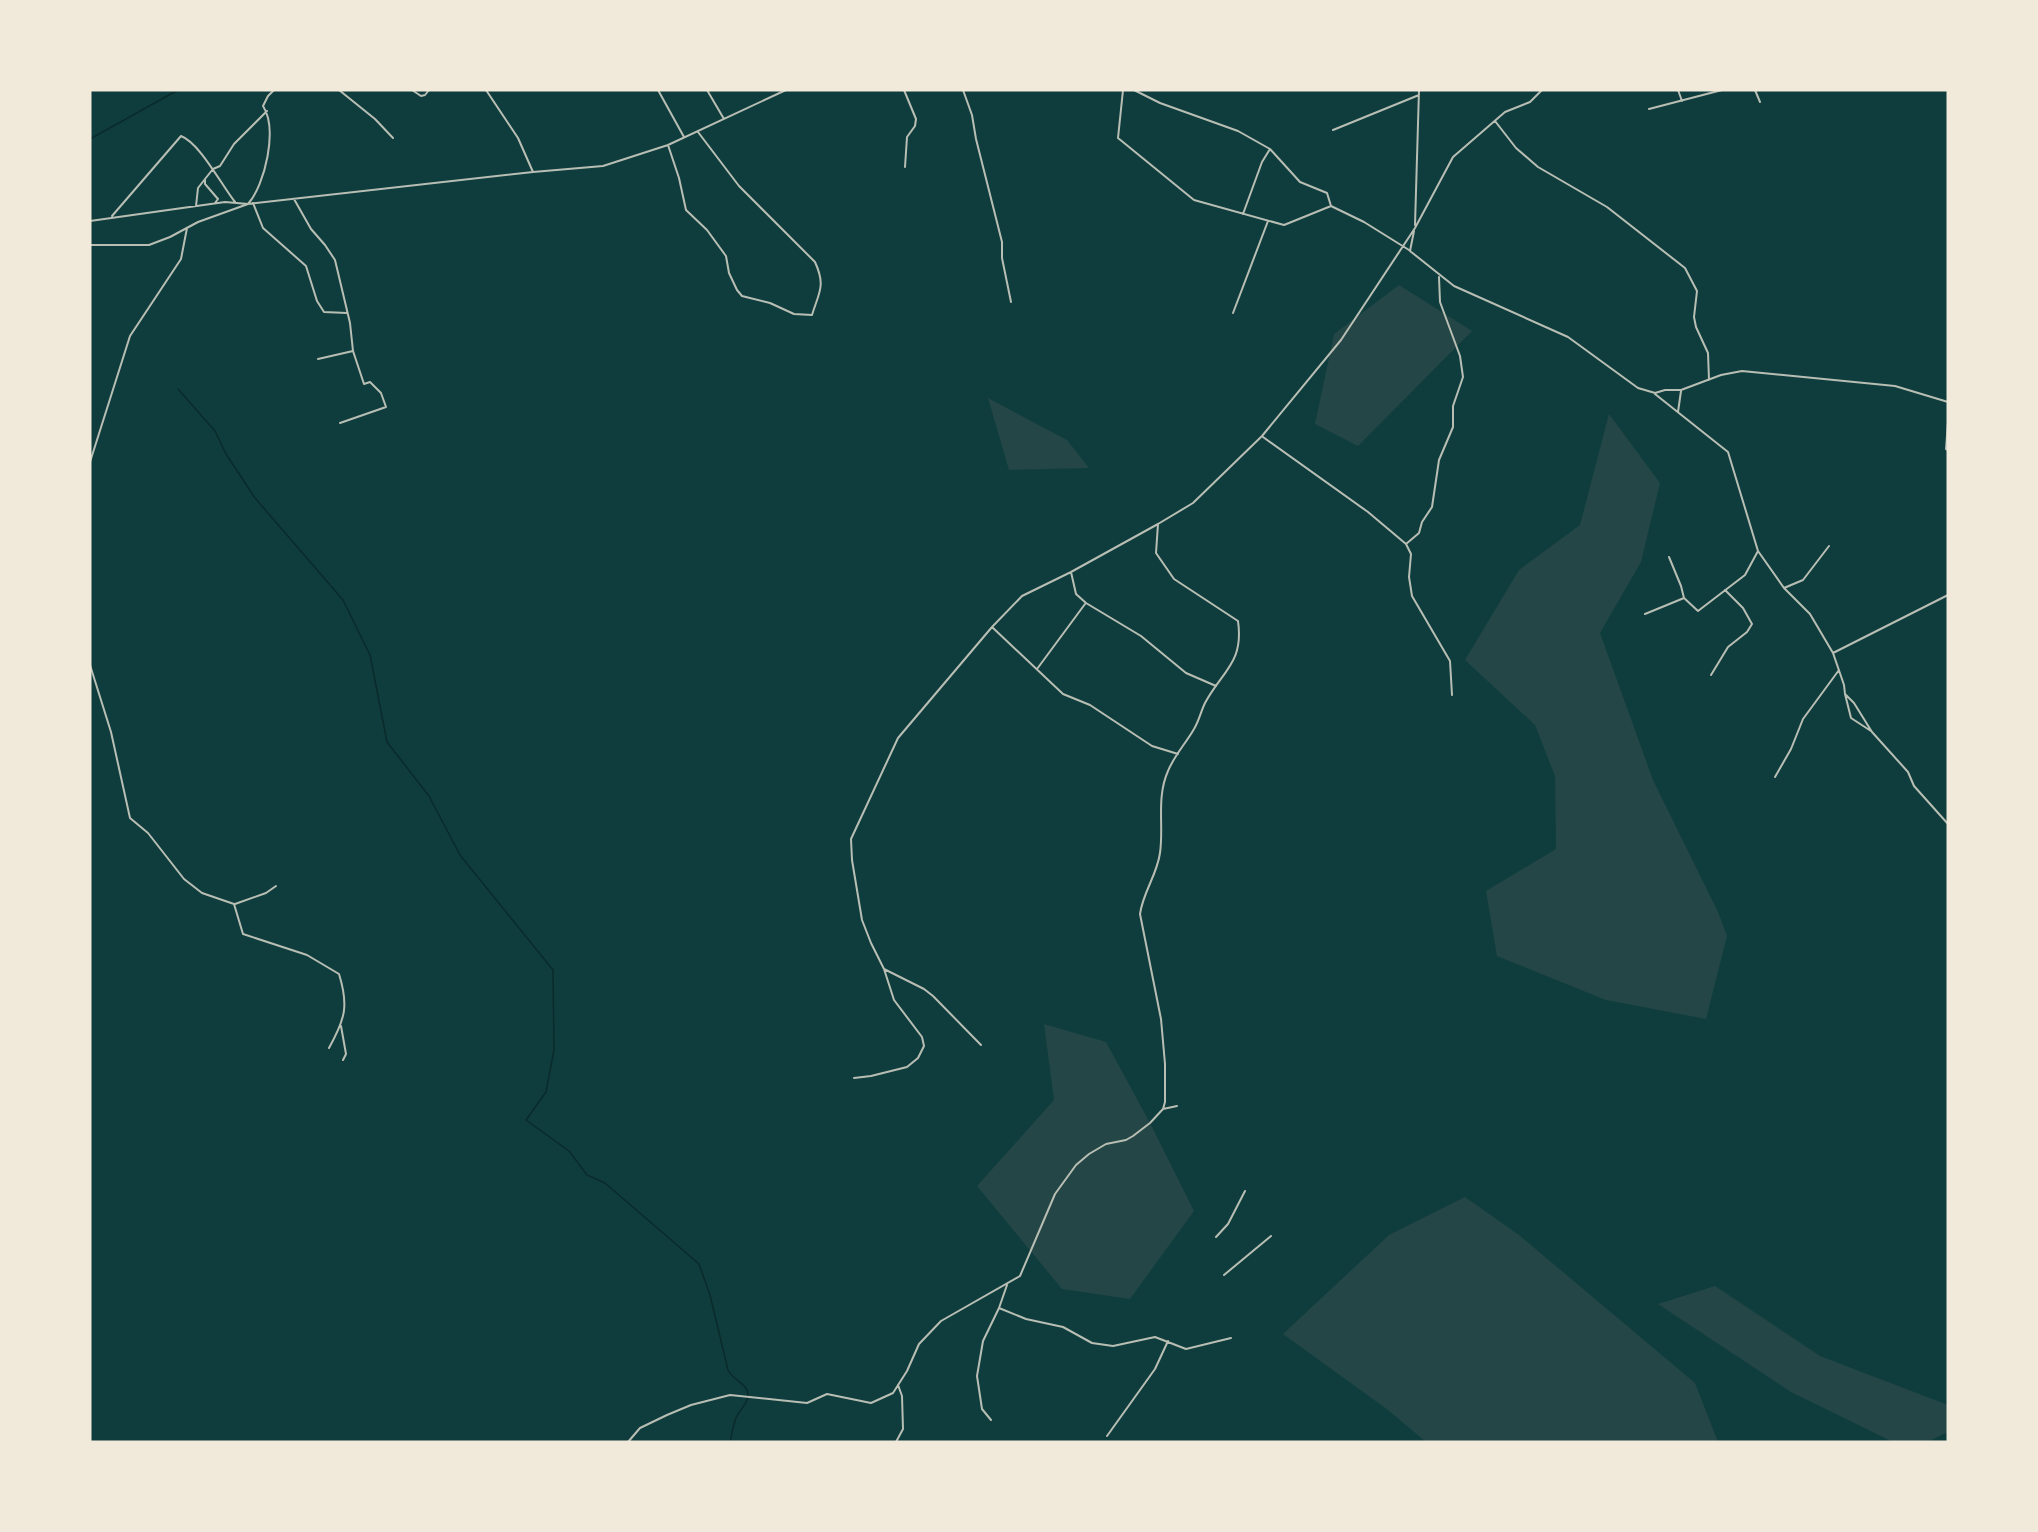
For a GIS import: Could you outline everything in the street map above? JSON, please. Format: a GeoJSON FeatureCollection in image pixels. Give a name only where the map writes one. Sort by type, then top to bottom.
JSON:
{"type":"FeatureCollection","features":[{"type":"Feature","properties":{"kind":"street"},"geometry":{"type":"LineString","coordinates":[[248,204],[256,195],[267,170],[270,133],[267,111],[264,106],[268,96],[274,90]]}},
{"type":"Feature","properties":{"kind":"street"},"geometry":{"type":"LineString","coordinates":[[339,90],[375,119],[393,138]]}},
{"type":"Feature","properties":{"kind":"street"},"geometry":{"type":"LineString","coordinates":[[412,90],[421,96],[429,90]]}},
{"type":"Feature","properties":{"kind":"street"},"geometry":{"type":"LineString","coordinates":[[486,90],[518,138],[533,172]]}},
{"type":"Feature","properties":{"kind":"street"},"geometry":{"type":"LineString","coordinates":[[658,90],[685,138]]}},
{"type":"Feature","properties":{"kind":"street"},"geometry":{"type":"LineString","coordinates":[[707,90],[724,119]]}},
{"type":"Feature","properties":{"kind":"street"},"geometry":{"type":"LineString","coordinates":[[90,245],[149,245],[198,222],[253,203],[603,166],[685,138],[786,90]]}},
{"type":"Feature","properties":{"kind":"street"},"geometry":{"type":"LineString","coordinates":[[904,90],[915,120],[915,126],[907,137],[905,166]]}},
{"type":"Feature","properties":{"kind":"street"},"geometry":{"type":"LineString","coordinates":[[963,90],[972,115],[1002,242],[1002,258],[1011,302]]}},
{"type":"Feature","properties":{"kind":"street"},"geometry":{"type":"LineString","coordinates":[[1123,90],[1118,138],[1194,200],[1284,225],[1330,206]]}},
{"type":"Feature","properties":{"kind":"street"},"geometry":{"type":"LineString","coordinates":[[1134,90],[1160,103],[1238,130],[1270,149],[1300,182],[1327,193],[1330,206],[1402,244],[1454,286],[1568,336],[1638,388],[1655,393],[1728,452],[1758,551],[1784,588],[1810,614],[1833,653],[1844,685],[1851,718],[1872,732]]}},
{"type":"Feature","properties":{"kind":"street"},"geometry":{"type":"LineString","coordinates":[[1410,251],[1415,228],[1419,90]]}},
{"type":"Feature","properties":{"kind":"street"},"geometry":{"type":"LineString","coordinates":[[854,1078],[908,1067],[923,1051],[922,1037],[894,1000],[884,969],[862,920],[854,876],[851,839],[898,738],[992,627],[1022,596],[1071,572],[1193,503],[1262,436],[1341,340],[1402,244],[1415,228],[1453,157],[1505,112],[1530,102],[1542,90]]}},
{"type":"Feature","properties":{"kind":"street"},"geometry":{"type":"LineString","coordinates":[[1678,90],[1682,101]]}},
{"type":"Feature","properties":{"kind":"street"},"geometry":{"type":"LineString","coordinates":[[1649,109],[1722,90]]}},
{"type":"Feature","properties":{"kind":"street"},"geometry":{"type":"LineString","coordinates":[[1755,90],[1760,102]]}},
{"type":"Feature","properties":{"kind":"street"},"geometry":{"type":"LineString","coordinates":[[1333,130],[1419,95]]}},
{"type":"Feature","properties":{"kind":"street"},"geometry":{"type":"LineString","coordinates":[[196,206],[198,188],[213,170],[220,166],[234,144],[267,111]]}},
{"type":"Feature","properties":{"kind":"street"},"geometry":{"type":"LineString","coordinates":[[1495,121],[1516,148],[1538,167],[1607,207],[1685,268],[1697,291],[1694,317],[1708,353],[1709,380]]}},
{"type":"Feature","properties":{"kind":"street"},"geometry":{"type":"LineString","coordinates":[[668,145],[686,210],[706,230],[726,256],[729,273],[737,291],[742,296],[770,303],[794,314],[812,315],[822,284],[815,262],[739,186],[697,132]]}},
{"type":"Feature","properties":{"kind":"street"},"geometry":{"type":"LineString","coordinates":[[110,218],[181,136],[186,138],[213,170],[235,202]]}},
{"type":"Feature","properties":{"kind":"street"},"geometry":{"type":"LineString","coordinates":[[1243,214],[1262,162],[1270,149]]}},
{"type":"Feature","properties":{"kind":"street"},"geometry":{"type":"LineString","coordinates":[[205,179],[205,184],[217,196],[215,203]]}},
{"type":"Feature","properties":{"kind":"street"},"geometry":{"type":"LineString","coordinates":[[294,199],[311,229],[335,260],[353,351],[364,384],[370,382],[377,388],[386,407],[340,423]]}},
{"type":"Feature","properties":{"kind":"street"},"geometry":{"type":"LineString","coordinates":[[90,221],[215,203],[248,204]]}},
{"type":"Feature","properties":{"kind":"street"},"geometry":{"type":"LineString","coordinates":[[253,203],[264,228],[306,266],[317,301],[324,312],[347,313]]}},
{"type":"Feature","properties":{"kind":"street"},"geometry":{"type":"LineString","coordinates":[[1233,314],[1268,221]]}},
{"type":"Feature","properties":{"kind":"street"},"geometry":{"type":"LineString","coordinates":[[90,462],[130,336],[181,259],[188,228]]}},
{"type":"Feature","properties":{"kind":"street"},"geometry":{"type":"LineString","coordinates":[[1406,544],[1419,533],[1422,522],[1432,507],[1439,460],[1453,427],[1453,406],[1463,377],[1460,356],[1440,302],[1439,276]]}},
{"type":"Feature","properties":{"kind":"street"},"geometry":{"type":"LineString","coordinates":[[318,359],[353,351]]}},
{"type":"Feature","properties":{"kind":"street"},"geometry":{"type":"LineString","coordinates":[[1655,393],[1665,390],[1681,390],[1742,371],[1895,386],[1948,402]]}},
{"type":"Feature","properties":{"kind":"street"},"geometry":{"type":"LineString","coordinates":[[1678,412],[1681,390]]}},
{"type":"Feature","properties":{"kind":"street"},"geometry":{"type":"LineString","coordinates":[[1948,422],[1945,438],[1948,450]]}},
{"type":"Feature","properties":{"kind":"street"},"geometry":{"type":"LineString","coordinates":[[1262,436],[1368,512],[1406,544],[1411,554],[1409,577],[1412,596],[1450,661],[1452,695]]}},
{"type":"Feature","properties":{"kind":"street"},"geometry":{"type":"LineString","coordinates":[[628,1442],[640,1428],[667,1414],[730,1395],[807,1403],[827,1394],[871,1403],[892,1393],[907,1371],[919,1344],[930,1330],[951,1314],[1020,1276],[1032,1245],[1044,1225],[1055,1194],[1076,1165],[1106,1144],[1126,1140],[1133,1136],[1163,1109],[1165,1064],[1161,1019],[1140,914],[1142,902],[1160,856],[1162,790],[1168,771],[1196,725],[1204,704],[1231,668],[1240,635],[1238,621],[1174,579],[1156,553],[1158,524]]}},
{"type":"Feature","properties":{"kind":"street"},"geometry":{"type":"LineString","coordinates":[[1784,588],[1803,580],[1830,546]]}},
{"type":"Feature","properties":{"kind":"street"},"geometry":{"type":"LineString","coordinates":[[1669,556],[1684,598],[1698,611],[1745,575],[1758,551]]}},
{"type":"Feature","properties":{"kind":"street"},"geometry":{"type":"LineString","coordinates":[[1071,572],[1076,594],[1086,603],[1141,636],[1186,673],[1216,686]]}},
{"type":"Feature","properties":{"kind":"street"},"geometry":{"type":"LineString","coordinates":[[1711,675],[1728,646],[1747,632],[1752,624],[1743,608],[1725,590]]}},
{"type":"Feature","properties":{"kind":"street"},"geometry":{"type":"LineString","coordinates":[[1833,653],[1948,595]]}},
{"type":"Feature","properties":{"kind":"street"},"geometry":{"type":"LineString","coordinates":[[1645,614],[1684,598]]}},
{"type":"Feature","properties":{"kind":"street"},"geometry":{"type":"LineString","coordinates":[[1037,669],[1086,603]]}},
{"type":"Feature","properties":{"kind":"street"},"geometry":{"type":"LineString","coordinates":[[992,627],[1063,694],[1090,705],[1152,746],[1178,754]]}},
{"type":"Feature","properties":{"kind":"street"},"geometry":{"type":"LineString","coordinates":[[90,665],[111,732],[130,818],[148,833],[184,879],[202,893],[234,904],[266,893],[276,886]]}},
{"type":"Feature","properties":{"kind":"street"},"geometry":{"type":"LineString","coordinates":[[1775,777],[1791,749],[1803,719],[1839,670]]}},
{"type":"Feature","properties":{"kind":"street"},"geometry":{"type":"LineString","coordinates":[[1845,694],[1854,703],[1872,732],[1908,772],[1914,786],[1948,824]]}},
{"type":"Feature","properties":{"kind":"street"},"geometry":{"type":"LineString","coordinates":[[234,904],[243,934],[307,955],[339,975],[345,994],[345,1012],[341,1026],[329,1048]]}},
{"type":"Feature","properties":{"kind":"street"},"geometry":{"type":"LineString","coordinates":[[884,969],[933,996],[981,1045]]}},
{"type":"Feature","properties":{"kind":"street"},"geometry":{"type":"LineString","coordinates":[[341,1026],[346,1054],[343,1060]]}},
{"type":"Feature","properties":{"kind":"street"},"geometry":{"type":"LineString","coordinates":[[1163,1109],[1177,1106]]}},
{"type":"Feature","properties":{"kind":"street"},"geometry":{"type":"LineString","coordinates":[[1216,1237],[1228,1224],[1245,1191]]}},
{"type":"Feature","properties":{"kind":"street"},"geometry":{"type":"LineString","coordinates":[[1224,1275],[1271,1236]]}},
{"type":"Feature","properties":{"kind":"street"},"geometry":{"type":"LineString","coordinates":[[991,1420],[982,1409],[977,1376],[983,1341],[1007,1285]]}},
{"type":"Feature","properties":{"kind":"street"},"geometry":{"type":"LineString","coordinates":[[999,1308],[1026,1319],[1063,1327],[1092,1343],[1113,1346],[1155,1337],[1186,1349],[1231,1338]]}},
{"type":"Feature","properties":{"kind":"street"},"geometry":{"type":"LineString","coordinates":[[1107,1436],[1155,1369],[1168,1341]]}},
{"type":"Feature","properties":{"kind":"street"},"geometry":{"type":"LineString","coordinates":[[896,1442],[903,1429],[902,1396],[898,1385]]}},
{"type":"Feature","properties":{"kind":"shaded area"},"geometry":{"type":"Polygon","coordinates":[[[1399,285],[1472,331],[1358,446],[1315,424],[1334,334],[1399,285]]]}},
{"type":"Feature","properties":{"kind":"shaded area"},"geometry":{"type":"Polygon","coordinates":[[[988,398],[1067,440],[1089,468],[1009,470],[988,398]]]}},
{"type":"Feature","properties":{"kind":"shaded area"},"geometry":{"type":"Polygon","coordinates":[[[1609,414],[1660,483],[1641,562],[1600,633],[1653,780],[1718,912],[1727,936],[1706,1019],[1606,1000],[1497,956],[1486,891],[1556,849],[1555,776],[1535,725],[1465,660],[1519,570],[1580,525],[1609,414]]]}},
{"type":"Feature","properties":{"kind":"shaded area"},"geometry":{"type":"Polygon","coordinates":[[[1044,1024],[1106,1042],[1194,1211],[1130,1299],[1062,1289],[977,1186],[1054,1100],[1044,1024]]]}},
{"type":"Feature","properties":{"kind":"shaded area"},"geometry":{"type":"Polygon","coordinates":[[[1465,1197],[1519,1235],[1695,1383],[1718,1442],[1426,1442],[1388,1410],[1283,1334],[1389,1235],[1465,1197]]]}},
{"type":"Feature","properties":{"kind":"shaded area"},"geometry":{"type":"Polygon","coordinates":[[[1715,1286],[1820,1356],[1948,1405],[1948,1432],[1927,1442],[1893,1442],[1791,1392],[1658,1304],[1715,1286]]]}},
{"type":"Feature","properties":{"kind":"waterway"},"geometry":{"type":"LineString","coordinates":[[90,139],[178,90]]}},
{"type":"Feature","properties":{"kind":"waterway"},"geometry":{"type":"LineString","coordinates":[[178,389],[215,431],[226,454],[255,498],[343,600],[370,655],[387,742],[429,796],[460,855],[553,970],[554,1050],[546,1092],[526,1120],[569,1151],[587,1175],[605,1183],[699,1264],[710,1295],[728,1370],[745,1387],[748,1396],[736,1418],[730,1442]]}}]}
